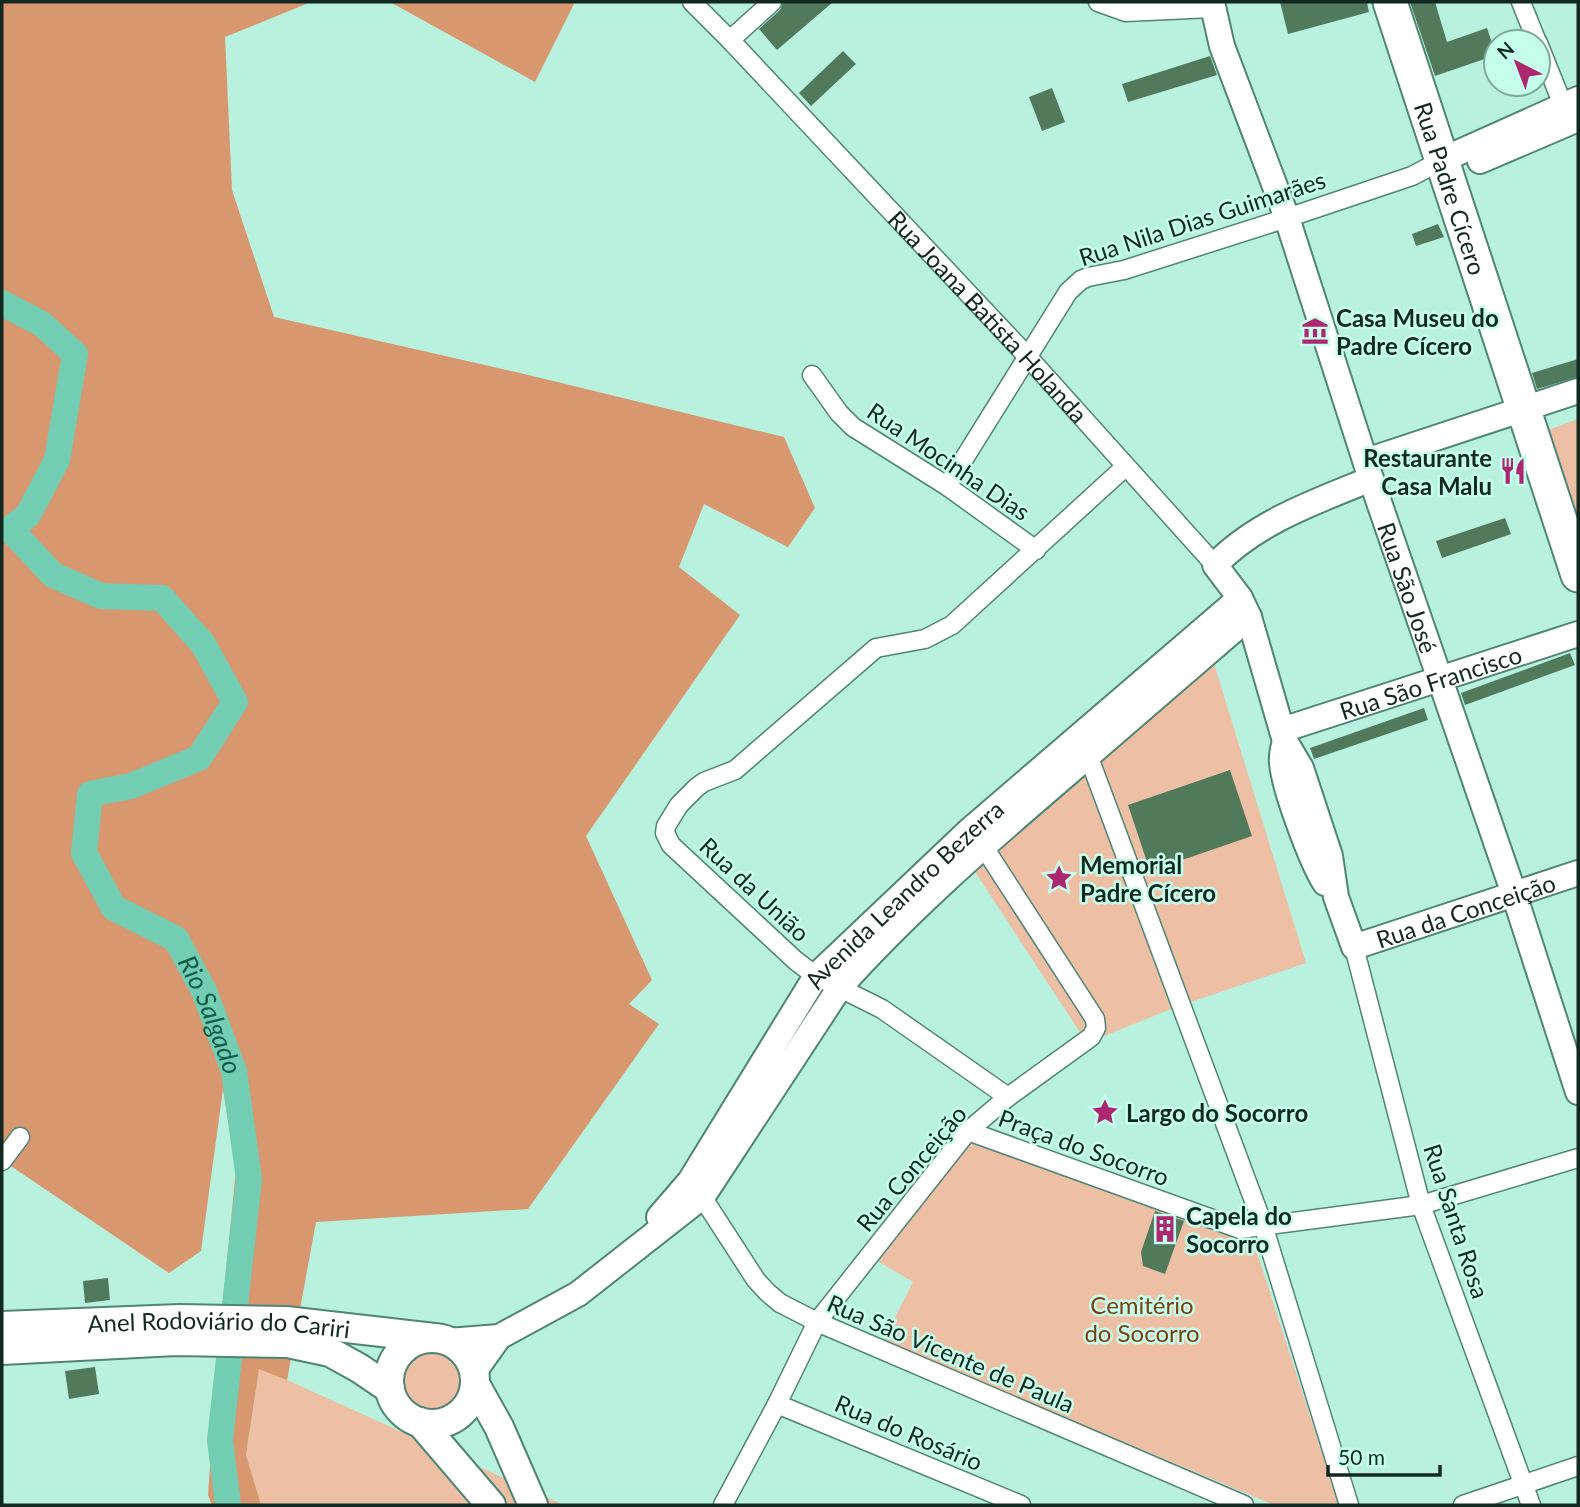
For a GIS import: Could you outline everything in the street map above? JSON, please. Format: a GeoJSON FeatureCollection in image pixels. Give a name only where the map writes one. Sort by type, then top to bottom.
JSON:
{"type":"FeatureCollection","features":[{"type":"Feature","properties":{"kind":"highway","name":"Rua Padre Cícero"},"geometry":{"type":"LineString","coordinates":[[1391,2],[1578,575]]}},
{"type":"Feature","properties":{"kind":"main road","name":"Anel Rodoviário do Cariri"},"geometry":{"type":"LineString","coordinates":[[2,1326],[287,1332],[441,1339]]}},
{"type":"Feature","properties":{"kind":"main road","name":"Anel Rodoviário do Cariri"},"geometry":{"type":"LineString","coordinates":[[2,1350],[178,1330]]}},
{"type":"Feature","properties":{"kind":"main road","name":"Anel Rodoviário do Cariri"},"geometry":{"type":"LineString","coordinates":[[287,1332],[330,1352],[390,1390]]}},
{"type":"Feature","properties":{"kind":"main road"},"geometry":{"type":"LineString","coordinates":[[491,1505],[420,1422],[401,1411],[390,1390],[391,1369],[401,1351],[411,1344],[441,1339],[460,1348],[469,1359],[474,1378],[533,1505]]}},
{"type":"Feature","properties":{"kind":"main road"},"geometry":{"type":"LineString","coordinates":[[420,1422],[443,1422],[462,1410],[473,1394],[474,1378]]}},
{"type":"Feature","properties":{"kind":"street","name":"Rua Joana Batista Holanda"},"geometry":{"type":"LineString","coordinates":[[692,2],[1028,357],[1215,565],[1244,608]]}},
{"type":"Feature","properties":{"kind":"street"},"geometry":{"type":"LineString","coordinates":[[730,40],[772,2]]}},
{"type":"Feature","properties":{"kind":"street"},"geometry":{"type":"LineString","coordinates":[[1098,2],[1126,12],[1212,5]]}},
{"type":"Feature","properties":{"kind":"street"},"geometry":{"type":"LineString","coordinates":[[1521,2],[1532,28]]}},
{"type":"Feature","properties":{"kind":"street","name":"Rua São José"},"geometry":{"type":"LineString","coordinates":[[1212,5],[1224,54],[1287,218],[1578,1092]]}},
{"type":"Feature","properties":{"kind":"street"},"geometry":{"type":"LineString","coordinates":[[1444,166],[1572,111],[1552,71]]}},
{"type":"Feature","properties":{"kind":"street","name":"Rua Nila Dias Guimarães"},"geometry":{"type":"LineString","coordinates":[[947,486],[1068,292],[1081,280],[1124,270],[1444,166]]}},
{"type":"Feature","properties":{"kind":"street","name":"Rua Mocinha Dias"},"geometry":{"type":"LineString","coordinates":[[812,375],[839,413],[853,427],[947,486],[1036,550]]}},
{"type":"Feature","properties":{"kind":"street"},"geometry":{"type":"LineString","coordinates":[[1215,565],[1233,548],[1264,528],[1369,470],[1523,408],[1578,391]]}},
{"type":"Feature","properties":{"kind":"street"},"geometry":{"type":"LineString","coordinates":[[1036,550],[1125,467]]}},
{"type":"Feature","properties":{"kind":"street","name":"Rua da União"},"geometry":{"type":"LineString","coordinates":[[1008,1097],[882,1009],[816,976],[671,845],[665,833],[671,817],[697,787],[735,770],[872,651],[879,647],[925,639],[943,631],[1036,550]]}},
{"type":"Feature","properties":{"kind":"street"},"geometry":{"type":"LineString","coordinates":[[1244,608],[1283,735],[1301,768],[1329,856],[1336,897],[1353,947]]}},
{"type":"Feature","properties":{"kind":"street","name":"Avenida Leandro Bezerra"},"geometry":{"type":"LineString","coordinates":[[697,1188],[816,976],[882,911],[1088,755],[1244,608]]}},
{"type":"Feature","properties":{"kind":"street","name":"Avenida Leandro Bezerra"},"geometry":{"type":"LineString","coordinates":[[499,1337],[578,1294],[617,1265],[697,1188],[840,987],[932,892],[977,837],[1244,608]]}},
{"type":"Feature","properties":{"kind":"street","name":"Rua São Francisco"},"geometry":{"type":"LineString","coordinates":[[1283,735],[1578,634]]}},
{"type":"Feature","properties":{"kind":"street"},"geometry":{"type":"LineString","coordinates":[[1088,755],[1262,1225],[1349,1505]]}},
{"type":"Feature","properties":{"kind":"street","name":"Rua Conceição"},"geometry":{"type":"LineString","coordinates":[[723,1504],[817,1322],[968,1131],[1008,1097],[1091,1037],[1096,1023],[977,837]]}},
{"type":"Feature","properties":{"kind":"street","name":"Rua da Conceição"},"geometry":{"type":"LineString","coordinates":[[1353,947],[1578,873]]}},
{"type":"Feature","properties":{"kind":"street","name":"Rua Santa Rosa"},"geometry":{"type":"LineString","coordinates":[[1353,947],[1422,1205],[1531,1505]]}},
{"type":"Feature","properties":{"kind":"street","name":"Praça do Socorro"},"geometry":{"type":"LineString","coordinates":[[968,1131],[1240,1229],[1422,1205],[1578,1158]]}},
{"type":"Feature","properties":{"kind":"street"},"geometry":{"type":"LineString","coordinates":[[2,1161],[20,1137]]}},
{"type":"Feature","properties":{"kind":"street","name":"Rua São Vicente de Paula"},"geometry":{"type":"LineString","coordinates":[[697,1188],[756,1280],[780,1303],[817,1322],[1244,1505]]}},
{"type":"Feature","properties":{"kind":"street"},"geometry":{"type":"LineString","coordinates":[[441,1339],[499,1337]]}},
{"type":"Feature","properties":{"kind":"street"},"geometry":{"type":"LineString","coordinates":[[474,1378],[499,1337]]}},
{"type":"Feature","properties":{"kind":"street","name":"Rua do Rosário"},"geometry":{"type":"LineString","coordinates":[[777,1404],[1021,1505]]}},
{"type":"Feature","properties":{"kind":"street"},"geometry":{"type":"LineString","coordinates":[[1462,1505],[1578,1466]]}},
{"type":"Feature","properties":{"kind":"green space"},"geometry":{"type":"Polygon","coordinates":[[[1578,419],[1578,523],[1548,430],[1578,419]]]}},
{"type":"Feature","properties":{"kind":"green space"},"geometry":{"type":"Polygon","coordinates":[[[1212,657],[1306,963],[1176,1007],[1087,1043],[970,864],[1212,657]]]}},
{"type":"Feature","properties":{"kind":"green space","name":"Cemitério do Socorro"},"geometry":{"type":"Polygon","coordinates":[[[977,1134],[1249,1228],[1339,1505],[1274,1505],[883,1341],[913,1282],[869,1256],[977,1134]]]}},
{"type":"Feature","properties":{"kind":"green space"},"geometry":{"type":"Polygon","coordinates":[[[430,1345],[444,1348],[456,1356],[464,1368],[467,1382],[464,1396],[456,1408],[444,1416],[430,1419],[416,1416],[404,1408],[396,1396],[393,1382],[396,1368],[404,1356],[416,1348],[430,1345]]]}},
{"type":"Feature","properties":{"kind":"green space"},"geometry":{"type":"Polygon","coordinates":[[[259,1368],[564,1505],[261,1505],[246,1456],[259,1368]]]}},
{"type":"Feature","properties":{"kind":"shaded area"},"geometry":{"type":"Polygon","coordinates":[[[2,2],[311,2],[225,37],[232,190],[274,317],[784,437],[815,508],[788,547],[704,504],[679,567],[740,615],[586,836],[652,980],[629,1004],[659,1024],[528,1209],[316,1222],[287,1380],[259,1369],[246,1455],[261,1505],[212,1505],[208,1495],[217,1360],[236,1170],[223,1089],[201,1251],[169,1273],[2,1160],[2,2]]]}},
{"type":"Feature","properties":{"kind":"shaded area"},"geometry":{"type":"Polygon","coordinates":[[[390,2],[575,2],[535,82],[390,2]]]}},
{"type":"Feature","properties":{"kind":"building"},"geometry":{"type":"Polygon","coordinates":[[[783,2],[833,2],[777,50],[759,29],[780,10],[783,2]]]}},
{"type":"Feature","properties":{"kind":"building"},"geometry":{"type":"Polygon","coordinates":[[[1280,2],[1367,2],[1369,12],[1288,34],[1280,2]]]}},
{"type":"Feature","properties":{"kind":"building"},"geometry":{"type":"Polygon","coordinates":[[[1410,2],[1435,2],[1447,42],[1482,30],[1482,60],[1435,76],[1410,2]]]}},
{"type":"Feature","properties":{"kind":"building"},"geometry":{"type":"Polygon","coordinates":[[[843,51],[856,64],[811,106],[799,93],[843,51]]]}},
{"type":"Feature","properties":{"kind":"building"},"geometry":{"type":"Polygon","coordinates":[[[1210,56],[1217,75],[1128,102],[1122,84],[1210,56]]]}},
{"type":"Feature","properties":{"kind":"building"},"geometry":{"type":"Polygon","coordinates":[[[1052,88],[1065,122],[1042,131],[1029,97],[1052,88]]]}},
{"type":"Feature","properties":{"kind":"building"},"geometry":{"type":"Polygon","coordinates":[[[1438,224],[1444,237],[1416,246],[1412,234],[1438,224]]]}},
{"type":"Feature","properties":{"kind":"building"},"geometry":{"type":"Polygon","coordinates":[[[1578,359],[1578,377],[1537,389],[1532,373],[1578,359]]]}},
{"type":"Feature","properties":{"kind":"building"},"geometry":{"type":"Polygon","coordinates":[[[1505,518],[1511,534],[1442,558],[1436,541],[1505,518]]]}},
{"type":"Feature","properties":{"kind":"building"},"geometry":{"type":"Polygon","coordinates":[[[1570,653],[1575,665],[1465,705],[1461,693],[1570,653]]]}},
{"type":"Feature","properties":{"kind":"building"},"geometry":{"type":"Polygon","coordinates":[[[1424,708],[1428,720],[1314,759],[1310,748],[1424,708]]]}},
{"type":"Feature","properties":{"kind":"building"},"geometry":{"type":"Polygon","coordinates":[[[1230,770],[1252,836],[1150,871],[1128,805],[1230,770]]]}},
{"type":"Feature","properties":{"kind":"building","name":"Capela do Socorro"},"geometry":{"type":"Polygon","coordinates":[[[1155,1211],[1184,1221],[1165,1274],[1143,1266],[1141,1252],[1155,1211]]]}},
{"type":"Feature","properties":{"kind":"building"},"geometry":{"type":"Polygon","coordinates":[[[108,1278],[110,1300],[85,1303],[83,1281],[108,1278]]]}},
{"type":"Feature","properties":{"kind":"building"},"geometry":{"type":"Polygon","coordinates":[[[95,1367],[99,1394],[69,1399],[65,1371],[95,1367]]]}},
{"type":"Feature","properties":{"kind":"waterway","name":"Rio Salgado"},"geometry":{"type":"LineString","coordinates":[[2,303],[42,324],[75,354],[57,460],[28,515],[10,529],[53,575],[101,596],[162,598],[203,644],[235,702],[199,758],[131,786],[90,794],[84,853],[114,908],[176,939],[204,991],[234,1071],[249,1179],[220,1440],[228,1505]]}},
{"type":"Feature","properties":{"kind":"place","name":"Casa Museu do Padre Cícero"},"geometry":{"type":"Point","coordinates":[1315,331]}},
{"type":"Feature","properties":{"kind":"place","name":"Restaurante Casa Malu"},"geometry":{"type":"Point","coordinates":[1513,471]}},
{"type":"Feature","properties":{"kind":"place","name":"Memorial Padre Cícero"},"geometry":{"type":"Point","coordinates":[1059,878]}},
{"type":"Feature","properties":{"kind":"place","name":"Largo do Socorro"},"geometry":{"type":"Point","coordinates":[1105,1112]}},
{"type":"Feature","properties":{"kind":"place","name":"Capela do Socorro"},"geometry":{"type":"Point","coordinates":[1165,1229]}}]}
